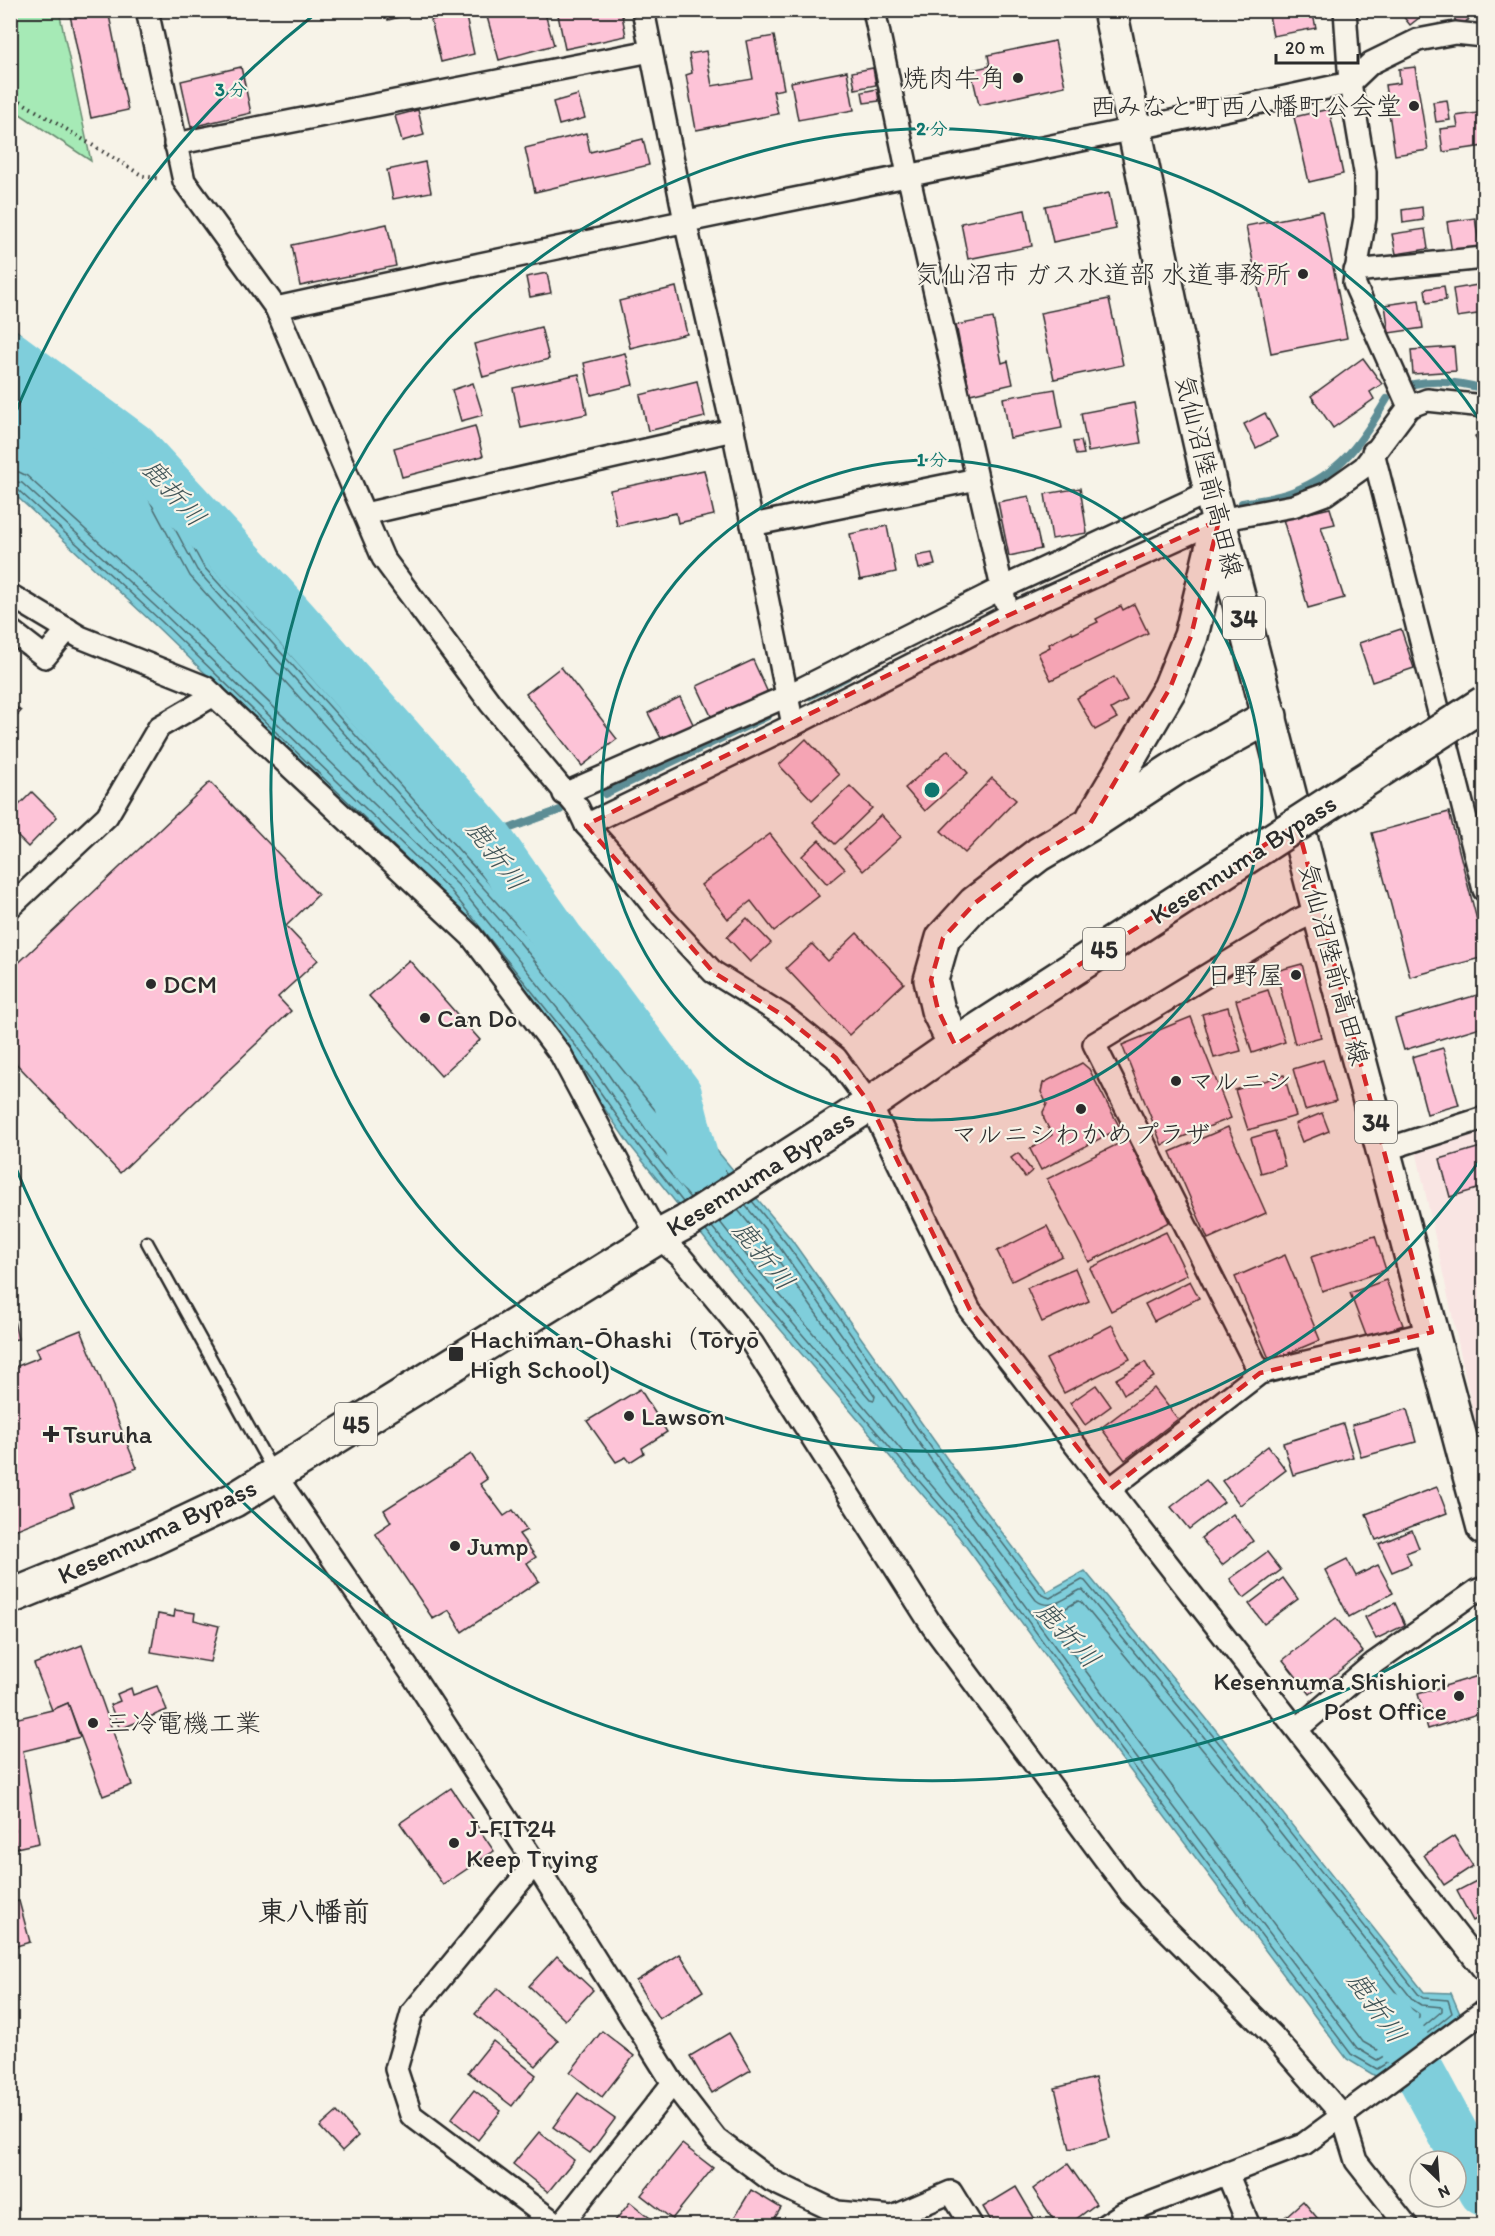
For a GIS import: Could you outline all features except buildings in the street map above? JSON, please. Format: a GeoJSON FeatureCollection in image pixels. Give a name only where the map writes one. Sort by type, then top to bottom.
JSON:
{"type":"FeatureCollection","features":[{"type":"Feature","properties":{"kind":"main road","name":"気仙沼陸前高田線"},"geometry":{"type":"LineString","coordinates":[[1110,10],[1183,366],[1215,506],[1319,910],[1485,1528]]}},
{"type":"Feature","properties":{"kind":"main road"},"geometry":{"type":"LineString","coordinates":[[1090,824],[1170,688],[1191,636],[1215,506]]}},
{"type":"Feature","properties":{"kind":"main road","name":"Kesennuma Bypass"},"geometry":{"type":"LineString","coordinates":[[10,1597],[147,1542],[234,1500],[870,1104],[954,1045],[1485,703]]}},
{"type":"Feature","properties":{"kind":"main road"},"geometry":{"type":"LineString","coordinates":[[954,1045],[938,1010],[931,980],[943,938],[975,903],[1039,854],[1090,824],[1177,767],[1270,716]]}},
{"type":"Feature","properties":{"kind":"street"},"geometry":{"type":"LineString","coordinates":[[147,10],[184,182],[276,308],[383,558],[491,705],[578,808],[586,825],[614,855],[662,917],[713,972],[784,1016],[836,1058],[870,1104],[970,1310],[1485,1970]]}},
{"type":"Feature","properties":{"kind":"street"},"geometry":{"type":"LineString","coordinates":[[643,10],[685,220],[733,430],[793,725]]}},
{"type":"Feature","properties":{"kind":"street"},"geometry":{"type":"LineString","coordinates":[[874,10],[908,174],[1007,616]]}},
{"type":"Feature","properties":{"kind":"street"},"geometry":{"type":"LineString","coordinates":[[1345,10],[1350,83],[1365,172],[1365,218],[1354,283],[1409,407]]}},
{"type":"Feature","properties":{"kind":"street"},"geometry":{"type":"LineString","coordinates":[[276,308],[685,220],[1134,130],[1350,83],[1371,63],[1418,40],[1455,33],[1485,36]]}},
{"type":"Feature","properties":{"kind":"street"},"geometry":{"type":"LineString","coordinates":[[175,144],[651,51]]}},
{"type":"Feature","properties":{"kind":"street"},"geometry":{"type":"LineString","coordinates":[[1355,271],[1485,258]]}},
{"type":"Feature","properties":{"kind":"street"},"geometry":{"type":"LineString","coordinates":[[564,794],[787,696],[1002,588],[1215,506],[1293,506],[1326,494],[1364,467],[1373,452],[1409,407],[1427,400],[1485,406]]}},
{"type":"Feature","properties":{"kind":"street"},"geometry":{"type":"LineString","coordinates":[[364,514],[733,430]]}},
{"type":"Feature","properties":{"kind":"street"},"geometry":{"type":"LineString","coordinates":[[1373,452],[1485,890]]}},
{"type":"Feature","properties":{"kind":"street"},"geometry":{"type":"LineString","coordinates":[[752,525],[977,479]]}},
{"type":"Feature","properties":{"kind":"street"},"geometry":{"type":"LineString","coordinates":[[586,825],[793,725],[1007,616],[1215,506]]}},
{"type":"Feature","properties":{"kind":"street"},"geometry":{"type":"LineString","coordinates":[[10,595],[80,637],[205,687],[471,936],[561,1055],[672,1229],[680,1256],[752,1343],[933,1628],[1131,1894],[1272,2035],[1342,2115],[1356,2161],[1407,2226]]}},
{"type":"Feature","properties":{"kind":"street"},"geometry":{"type":"LineString","coordinates":[[10,630],[45,657],[68,629]]}},
{"type":"Feature","properties":{"kind":"street"},"geometry":{"type":"LineString","coordinates":[[10,907],[107,816],[159,727],[214,695]]}},
{"type":"Feature","properties":{"kind":"street"},"geometry":{"type":"LineString","coordinates":[[1260,1372],[1094,1044],[1296,921],[1319,910]]}},
{"type":"Feature","properties":{"kind":"street"},"geometry":{"type":"LineString","coordinates":[[1383,1150],[1485,1118]]}},
{"type":"Feature","properties":{"kind":"street"},"geometry":{"type":"LineString","coordinates":[[1110,1489],[1260,1372],[1432,1332]]}},
{"type":"Feature","properties":{"kind":"street"},"geometry":{"type":"LineString","coordinates":[[275,1475],[412,1674],[535,1863],[674,2084],[716,2139],[772,2181],[837,2212],[893,2217],[951,2192],[972,2226]]}},
{"type":"Feature","properties":{"kind":"street"},"geometry":{"type":"LineString","coordinates":[[1298,1729],[1374,1663],[1476,1591],[1485,1588]]}},
{"type":"Feature","properties":{"kind":"street"},"geometry":{"type":"LineString","coordinates":[[535,1863],[412,2013],[396,2069],[411,2115],[560,2226],[674,2084]]}},
{"type":"Feature","properties":{"kind":"street"},"geometry":{"type":"LineString","coordinates":[[1104,2226],[1124,2213],[1304,2144],[1485,2012]]}},
{"type":"Feature","properties":{"kind":"street"},"geometry":{"type":"LineString","coordinates":[[1227,2174],[1249,2226]]}},
{"type":"Feature","properties":{"kind":"lane"},"geometry":{"type":"LineString","coordinates":[[147,1242],[275,1475]]}},
{"type":"Feature","properties":{"kind":"path"},"geometry":{"type":"LineString","coordinates":[[10,95],[143,176],[184,182]]}},
{"type":"Feature","properties":{"kind":"path"},"geometry":{"type":"LineString","coordinates":[[10,1818],[15,1835]]}},
{"type":"Feature","properties":{"kind":"highlighted area"},"geometry":{"type":"Polygon","coordinates":[[[1219,520],[1191,636],[1170,688],[1090,824],[1039,854],[975,903],[943,938],[931,980],[938,1010],[955,1045],[1297,824],[1432,1332],[1260,1373],[1110,1489],[970,1310],[870,1104],[836,1058],[784,1016],[713,972],[586,825],[1007,616],[1219,520]]]}},
{"type":"Feature","properties":{"kind":"shaded area"},"geometry":{"type":"Polygon","coordinates":[[[1484,1122],[1484,1461],[1416,1150],[1484,1122]]]}},
{"type":"Feature","properties":{"kind":"green space"},"geometry":{"type":"Polygon","coordinates":[[[10,11],[59,11],[91,161],[11,108],[10,11]]]}},
{"type":"Feature","properties":{"kind":"water"},"geometry":{"type":"Polygon","coordinates":[[[10,325],[140,435],[207,562],[535,925],[682,1109],[791,1239],[955,1470],[1047,1592],[1085,1571],[1238,1757],[1424,1992],[1451,1993],[1460,2014],[1377,2077],[1347,2059],[1117,1753],[959,1537],[737,1279],[629,1144],[577,1069],[441,900],[156,626],[11,491],[10,325]]]}},
{"type":"Feature","properties":{"kind":"waterway","name":"鹿折川"},"geometry":{"type":"LineString","coordinates":[[10,356],[133,447],[285,611],[486,837],[559,940],[595,984],[677,1094],[695,1165],[700,1171]]}},
{"type":"Feature","properties":{"kind":"waterway"},"geometry":{"type":"LineString","coordinates":[[1414,384],[1450,382],[1484,389]]}},
{"type":"Feature","properties":{"kind":"waterway"},"geometry":{"type":"LineString","coordinates":[[1242,503],[1286,494],[1324,476],[1337,466],[1359,442],[1387,399]]}},
{"type":"Feature","properties":{"kind":"waterway"},"geometry":{"type":"LineString","coordinates":[[810,696],[847,677]]}},
{"type":"Feature","properties":{"kind":"waterway"},"geometry":{"type":"LineString","coordinates":[[605,794],[768,716]]}},
{"type":"Feature","properties":{"kind":"waterway"},"geometry":{"type":"LineString","coordinates":[[486,837],[560,810]]}},
{"type":"Feature","properties":{"kind":"waterway","name":"鹿折川"},"geometry":{"type":"LineString","coordinates":[[1385,2015],[1403,2041],[1484,2191]]}},
{"type":"Feature","properties":{"kind":"place","name":"焼肉牛角"},"geometry":{"type":"Point","coordinates":[1018,78]}},
{"type":"Feature","properties":{"kind":"place","name":"西みなと町西八幡町公会堂"},"geometry":{"type":"Point","coordinates":[1414,106]}},
{"type":"Feature","properties":{"kind":"place","name":"気仙沼市 ガス水道部 水道事務所"},"geometry":{"type":"Point","coordinates":[1303,274]}},
{"type":"Feature","properties":{"kind":"place","name":"日野屋"},"geometry":{"type":"Point","coordinates":[1296,975]}},
{"type":"Feature","properties":{"kind":"place","name":"DCM"},"geometry":{"type":"Point","coordinates":[151,984]}},
{"type":"Feature","properties":{"kind":"place","name":"Can Do"},"geometry":{"type":"Point","coordinates":[425,1018]}},
{"type":"Feature","properties":{"kind":"place","name":"マルニシ"},"geometry":{"type":"Point","coordinates":[1176,1081]}},
{"type":"Feature","properties":{"kind":"place","name":"マルニシわかめプラザ"},"geometry":{"type":"Point","coordinates":[1081,1109]}},
{"type":"Feature","properties":{"kind":"place","name":"Hachiman-Ōhashi（Tōryō High School)"},"geometry":{"type":"Point","coordinates":[456,1354]}},
{"type":"Feature","properties":{"kind":"place","name":"Lawson"},"geometry":{"type":"Point","coordinates":[629,1416]}},
{"type":"Feature","properties":{"kind":"place","name":"Tsuruha"},"geometry":{"type":"Point","coordinates":[51,1434]}},
{"type":"Feature","properties":{"kind":"place","name":"Jump"},"geometry":{"type":"Point","coordinates":[455,1546]}},
{"type":"Feature","properties":{"kind":"place","name":"Kesennuma Shishiori Post Office"},"geometry":{"type":"Point","coordinates":[1459,1696]}},
{"type":"Feature","properties":{"kind":"place","name":"三冷電機工業"},"geometry":{"type":"Point","coordinates":[93,1723]}},
{"type":"Feature","properties":{"kind":"place","name":"J-FIT24 Keep Trying"},"geometry":{"type":"Point","coordinates":[454,1843]}},
{"type":"Feature","properties":{"kind":"district","name":"東八幡前"},"geometry":{"type":"Point","coordinates":[314,1911]}}]}
